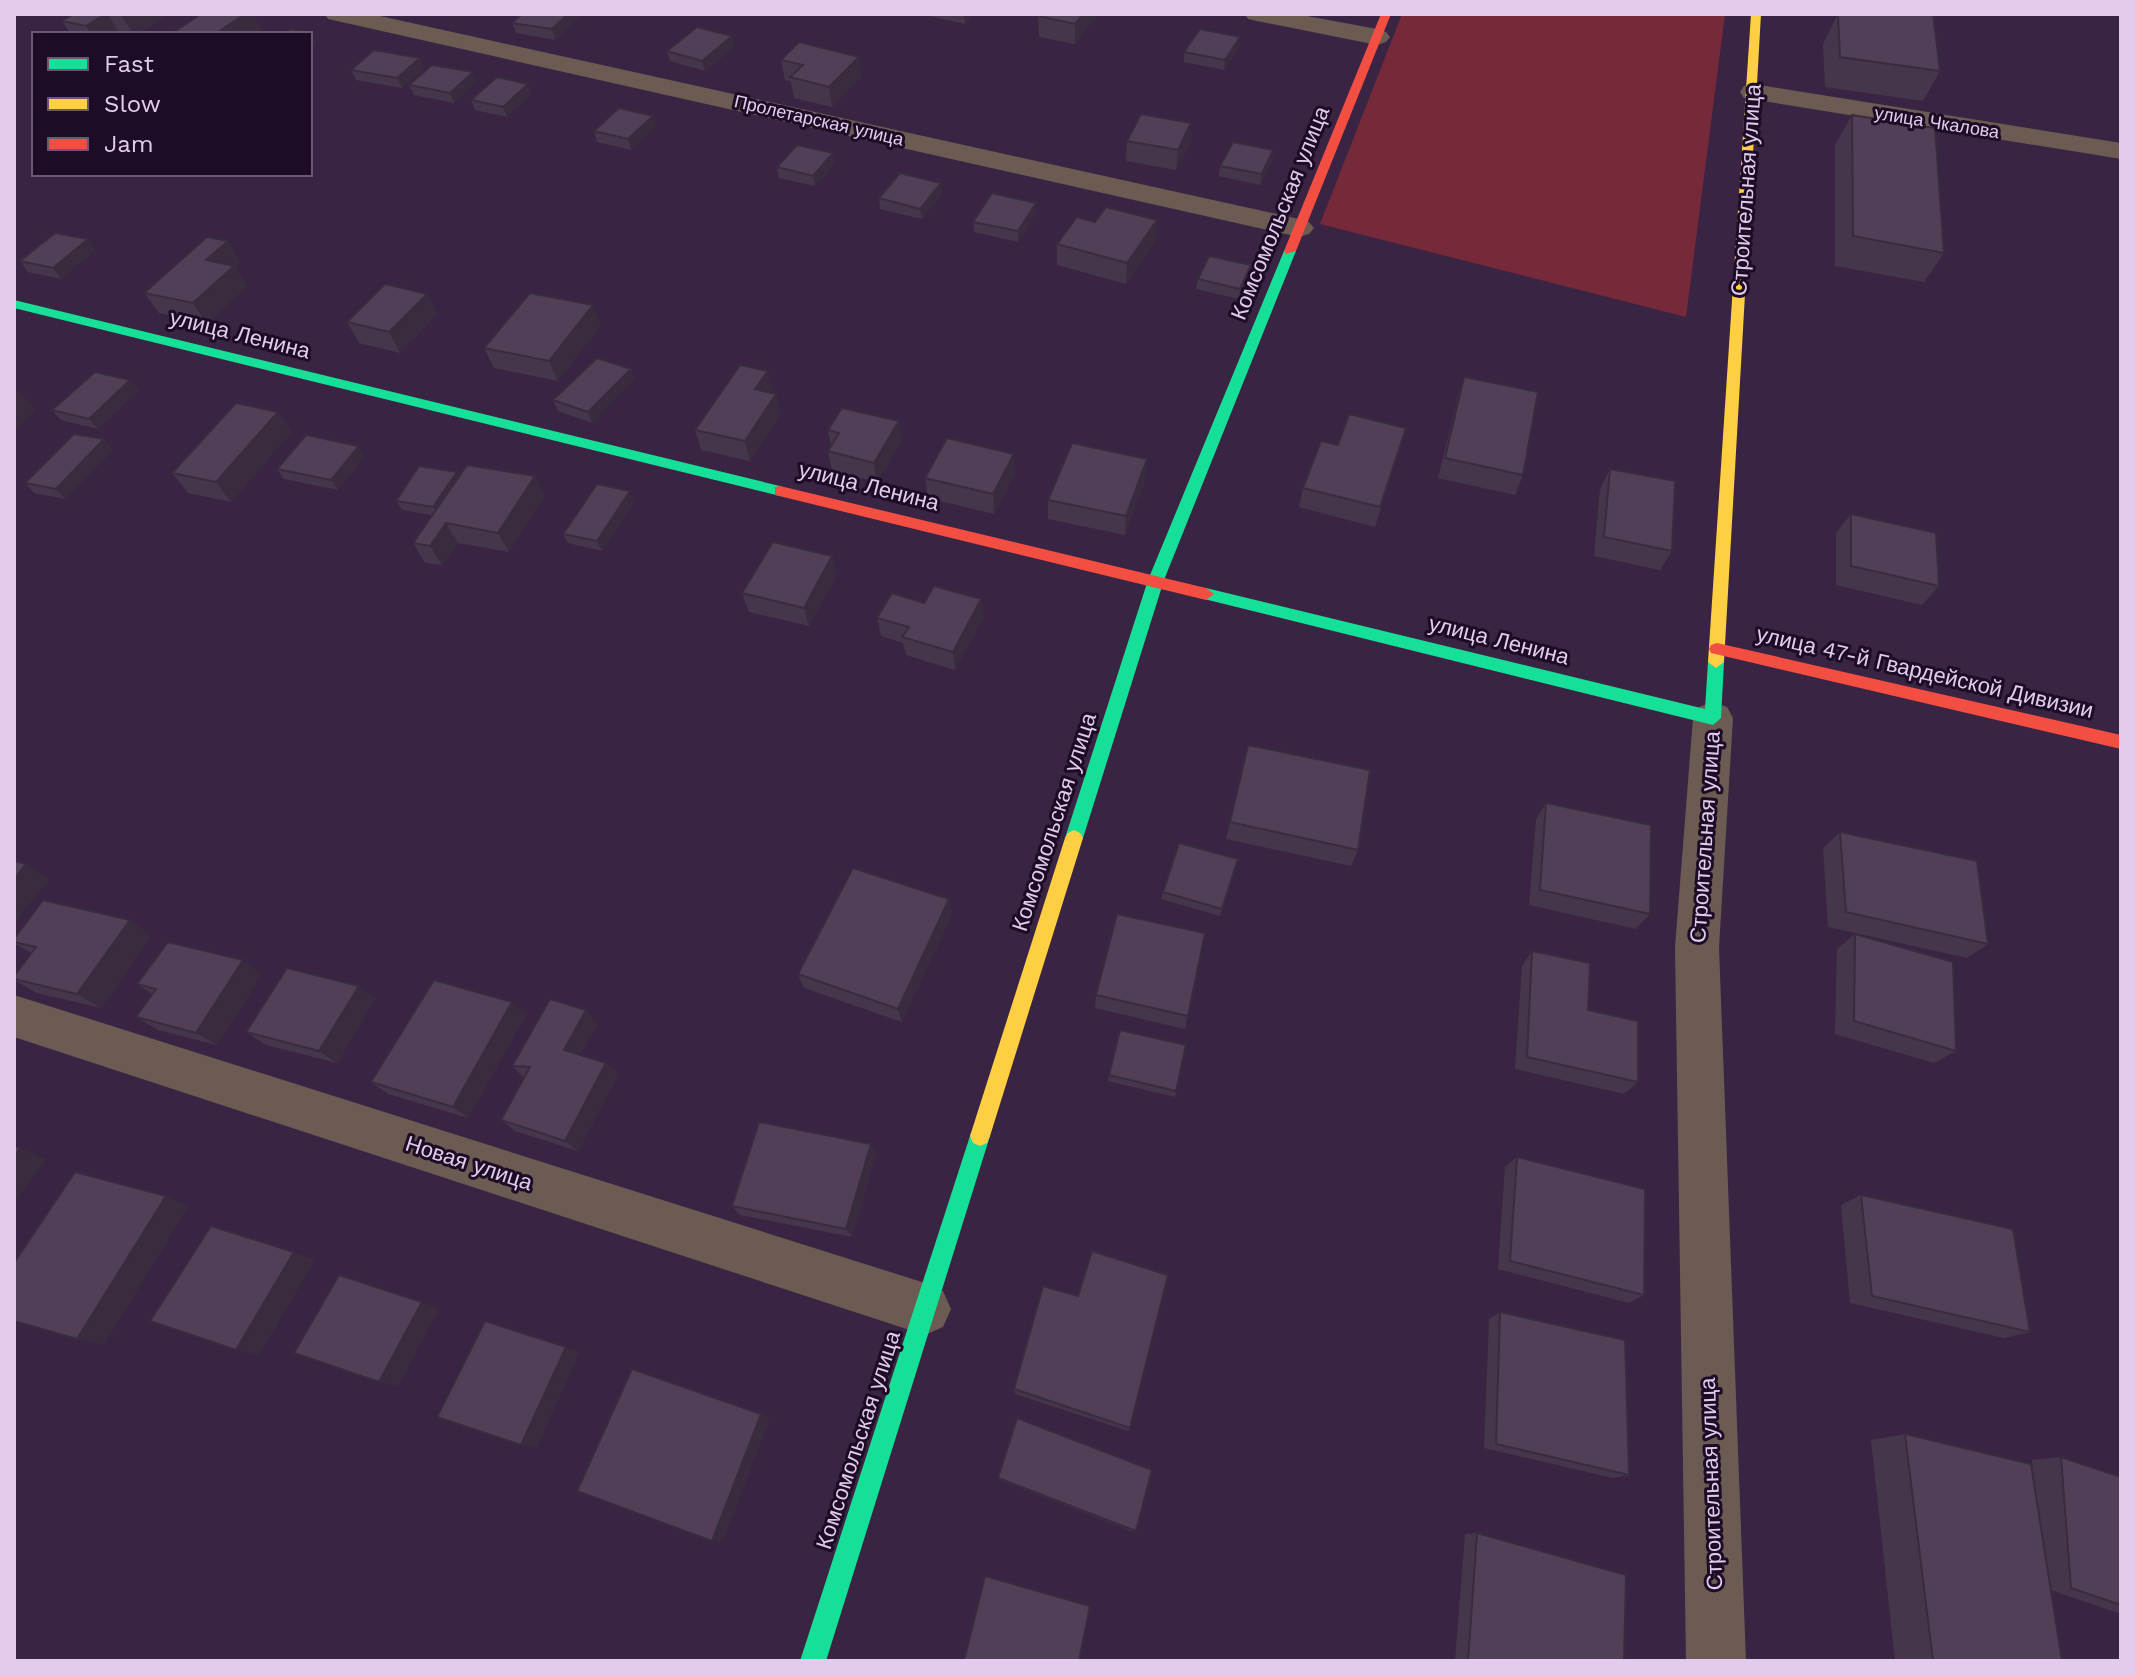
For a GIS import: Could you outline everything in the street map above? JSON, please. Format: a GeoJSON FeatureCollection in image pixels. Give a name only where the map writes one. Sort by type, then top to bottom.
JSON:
{"type":"FeatureCollection","features":[{"type":"Feature","properties":{"kind":"street","name":"Пролетарская улица"},"geometry":{"type":"LineString","coordinates":[[337,14],[1299,228]]}},
{"type":"Feature","properties":{"kind":"street"},"geometry":{"type":"LineString","coordinates":[[1257,14],[1382,26]]}},
{"type":"Feature","properties":{"kind":"street","name":"Строительная улица"},"geometry":{"type":"LineString","coordinates":[[1716,1661],[1697,947],[1756,14]]}},
{"type":"Feature","properties":{"kind":"street","name":"Комсомольская улица"},"geometry":{"type":"LineString","coordinates":[[813,1661],[1156,580],[1382,26]]}},
{"type":"Feature","properties":{"kind":"street","name":"улица Чкалова"},"geometry":{"type":"LineString","coordinates":[[1753,92],[2121,151]]}},
{"type":"Feature","properties":{"kind":"street","name":"улица Ленина"},"geometry":{"type":"LineString","coordinates":[[14,304],[1713,718]]}},
{"type":"Feature","properties":{"kind":"street","name":"улица 47-й Гвардейской Дивизии"},"geometry":{"type":"LineString","coordinates":[[1717,649],[2121,742]]}},
{"type":"Feature","properties":{"kind":"street","name":"Новая улица"},"geometry":{"type":"LineString","coordinates":[[14,1016],[925,1309]]}},
{"type":"Feature","properties":{"kind":"shaded area"},"geometry":{"type":"Polygon","coordinates":[[[1402,14],[1725,14],[1686,317],[1320,224],[1402,14]]]}},
{"type":"Feature","properties":{"kind":"building"},"geometry":{"type":"Polygon","coordinates":[[[74,14],[105,14],[86,26],[62,21],[74,14]]]}},
{"type":"Feature","properties":{"kind":"building"},"geometry":{"type":"Polygon","coordinates":[[[201,14],[245,14],[221,30],[230,32],[174,32],[201,14]]]}},
{"type":"Feature","properties":{"kind":"building"},"geometry":{"type":"Polygon","coordinates":[[[522,14],[568,14],[552,29],[512,23],[522,14]]]}},
{"type":"Feature","properties":{"kind":"building"},"geometry":{"type":"Polygon","coordinates":[[[1083,14],[1075,24],[1038,16],[1083,14]]]}},
{"type":"Feature","properties":{"kind":"building"},"geometry":{"type":"Polygon","coordinates":[[[1933,14],[1940,71],[1840,57],[1838,15],[1933,14]]]}},
{"type":"Feature","properties":{"kind":"building"},"geometry":{"type":"Polygon","coordinates":[[[697,27],[732,36],[702,61],[667,51],[697,27]]]}},
{"type":"Feature","properties":{"kind":"building"},"geometry":{"type":"Polygon","coordinates":[[[1200,29],[1240,37],[1225,60],[1184,52],[1200,29]]]}},
{"type":"Feature","properties":{"kind":"building"},"geometry":{"type":"Polygon","coordinates":[[[799,42],[859,57],[829,87],[790,77],[803,65],[781,60],[799,42]]]}},
{"type":"Feature","properties":{"kind":"building"},"geometry":{"type":"Polygon","coordinates":[[[374,50],[420,58],[397,78],[351,70],[374,50]]]}},
{"type":"Feature","properties":{"kind":"building"},"geometry":{"type":"Polygon","coordinates":[[[432,65],[473,72],[450,93],[409,85],[432,65]]]}},
{"type":"Feature","properties":{"kind":"building"},"geometry":{"type":"Polygon","coordinates":[[[497,77],[528,84],[503,107],[471,100],[497,77]]]}},
{"type":"Feature","properties":{"kind":"building"},"geometry":{"type":"Polygon","coordinates":[[[619,108],[653,116],[628,139],[594,131],[619,108]]]}},
{"type":"Feature","properties":{"kind":"building"},"geometry":{"type":"Polygon","coordinates":[[[1141,114],[1191,123],[1178,150],[1127,141],[1141,114]]]}},
{"type":"Feature","properties":{"kind":"building"},"geometry":{"type":"Polygon","coordinates":[[[1852,115],[1935,128],[1944,253],[1853,236],[1852,115]]]}},
{"type":"Feature","properties":{"kind":"building"},"geometry":{"type":"Polygon","coordinates":[[[1233,142],[1273,150],[1262,174],[1220,166],[1233,142]]]}},
{"type":"Feature","properties":{"kind":"building"},"geometry":{"type":"Polygon","coordinates":[[[797,145],[833,153],[813,176],[777,167],[797,145]]]}},
{"type":"Feature","properties":{"kind":"building"},"geometry":{"type":"Polygon","coordinates":[[[900,173],[941,183],[920,209],[879,198],[900,173]]]}},
{"type":"Feature","properties":{"kind":"building"},"geometry":{"type":"Polygon","coordinates":[[[992,193],[1036,203],[1018,231],[973,222],[992,193]]]}},
{"type":"Feature","properties":{"kind":"building"},"geometry":{"type":"Polygon","coordinates":[[[1106,207],[1157,220],[1127,263],[1057,244],[1077,217],[1095,222],[1106,207]]]}},
{"type":"Feature","properties":{"kind":"building"},"geometry":{"type":"Polygon","coordinates":[[[55,233],[88,239],[53,268],[20,261],[55,233]]]}},
{"type":"Feature","properties":{"kind":"building"},"geometry":{"type":"Polygon","coordinates":[[[207,237],[228,241],[206,260],[234,266],[193,303],[144,293],[207,237]]]}},
{"type":"Feature","properties":{"kind":"building"},"geometry":{"type":"Polygon","coordinates":[[[1209,256],[1251,265],[1240,289],[1198,279],[1209,256]]]}},
{"type":"Feature","properties":{"kind":"building"},"geometry":{"type":"Polygon","coordinates":[[[385,284],[427,294],[389,332],[347,322],[385,284]]]}},
{"type":"Feature","properties":{"kind":"building"},"geometry":{"type":"Polygon","coordinates":[[[530,293],[593,305],[549,361],[484,348],[530,293]]]}},
{"type":"Feature","properties":{"kind":"building"},"geometry":{"type":"Polygon","coordinates":[[[597,358],[631,369],[588,412],[553,400],[597,358]]]}},
{"type":"Feature","properties":{"kind":"building"},"geometry":{"type":"Polygon","coordinates":[[[740,365],[768,371],[755,389],[776,394],[745,441],[695,430],[740,365]]]}},
{"type":"Feature","properties":{"kind":"building"},"geometry":{"type":"Polygon","coordinates":[[[95,372],[130,380],[89,419],[52,410],[95,372]]]}},
{"type":"Feature","properties":{"kind":"building"},"geometry":{"type":"Polygon","coordinates":[[[1464,377],[1538,392],[1523,475],[1445,458],[1464,377]]]}},
{"type":"Feature","properties":{"kind":"building"},"geometry":{"type":"Polygon","coordinates":[[[236,403],[278,412],[216,482],[172,473],[236,403]]]}},
{"type":"Feature","properties":{"kind":"building"},"geometry":{"type":"Polygon","coordinates":[[[842,408],[899,421],[874,463],[828,451],[839,433],[828,430],[842,408]]]}},
{"type":"Feature","properties":{"kind":"building"},"geometry":{"type":"Polygon","coordinates":[[[1349,414],[1406,428],[1380,507],[1303,488],[1321,441],[1338,445],[1349,414]]]}},
{"type":"Feature","properties":{"kind":"building"},"geometry":{"type":"Polygon","coordinates":[[[74,434],[104,439],[56,489],[25,483],[74,434]]]}},
{"type":"Feature","properties":{"kind":"building"},"geometry":{"type":"Polygon","coordinates":[[[306,435],[359,446],[331,480],[277,469],[306,435]]]}},
{"type":"Feature","properties":{"kind":"building"},"geometry":{"type":"Polygon","coordinates":[[[947,438],[1014,454],[993,494],[925,478],[947,438]]]}},
{"type":"Feature","properties":{"kind":"building"},"geometry":{"type":"Polygon","coordinates":[[[1072,443],[1147,459],[1126,516],[1048,500],[1072,443]]]}},
{"type":"Feature","properties":{"kind":"building"},"geometry":{"type":"Polygon","coordinates":[[[467,465],[535,476],[498,533],[446,523],[430,546],[413,543],[467,465]]]}},
{"type":"Feature","properties":{"kind":"building"},"geometry":{"type":"Polygon","coordinates":[[[419,466],[457,472],[433,507],[396,501],[419,466]]]}},
{"type":"Feature","properties":{"kind":"building"},"geometry":{"type":"Polygon","coordinates":[[[1610,469],[1675,481],[1672,551],[1604,537],[1610,469]]]}},
{"type":"Feature","properties":{"kind":"building"},"geometry":{"type":"Polygon","coordinates":[[[597,484],[630,491],[597,541],[563,534],[597,484]]]}},
{"type":"Feature","properties":{"kind":"building"},"geometry":{"type":"Polygon","coordinates":[[[1851,514],[1936,533],[1939,586],[1851,566],[1851,514]]]}},
{"type":"Feature","properties":{"kind":"building"},"geometry":{"type":"Polygon","coordinates":[[[773,542],[832,556],[804,608],[742,593],[773,542]]]}},
{"type":"Feature","properties":{"kind":"building"},"geometry":{"type":"Polygon","coordinates":[[[934,586],[981,599],[953,652],[902,637],[909,627],[877,618],[892,593],[924,603],[934,586]]]}},
{"type":"Feature","properties":{"kind":"building"},"geometry":{"type":"Polygon","coordinates":[[[1248,745],[1370,770],[1358,850],[1230,822],[1248,745]]]}},
{"type":"Feature","properties":{"kind":"building"},"geometry":{"type":"Polygon","coordinates":[[[1546,803],[1651,825],[1650,914],[1540,890],[1546,803]]]}},
{"type":"Feature","properties":{"kind":"building"},"geometry":{"type":"Polygon","coordinates":[[[1840,832],[1977,861],[1988,944],[1846,912],[1840,832]]]}},
{"type":"Feature","properties":{"kind":"building"},"geometry":{"type":"Polygon","coordinates":[[[1179,843],[1238,859],[1222,909],[1163,892],[1179,843]]]}},
{"type":"Feature","properties":{"kind":"building"},"geometry":{"type":"Polygon","coordinates":[[[14,861],[26,864],[14,879],[14,861]]]}},
{"type":"Feature","properties":{"kind":"building"},"geometry":{"type":"Polygon","coordinates":[[[853,868],[949,899],[898,1009],[798,974],[853,868]]]}},
{"type":"Feature","properties":{"kind":"building"},"geometry":{"type":"Polygon","coordinates":[[[43,900],[130,920],[77,994],[14,979],[36,947],[14,942],[14,939],[43,900]]]}},
{"type":"Feature","properties":{"kind":"building"},"geometry":{"type":"Polygon","coordinates":[[[1117,914],[1205,933],[1188,1016],[1096,995],[1117,914]]]}},
{"type":"Feature","properties":{"kind":"building"},"geometry":{"type":"Polygon","coordinates":[[[1855,934],[1953,962],[1956,1051],[1854,1021],[1855,934]]]}},
{"type":"Feature","properties":{"kind":"building"},"geometry":{"type":"Polygon","coordinates":[[[168,942],[243,960],[196,1033],[136,1017],[156,989],[137,984],[168,942]]]}},
{"type":"Feature","properties":{"kind":"building"},"geometry":{"type":"Polygon","coordinates":[[[1532,951],[1590,963],[1588,1010],[1638,1021],[1638,1082],[1527,1057],[1532,951]]]}},
{"type":"Feature","properties":{"kind":"building"},"geometry":{"type":"Polygon","coordinates":[[[287,968],[359,986],[319,1051],[246,1032],[287,968]]]}},
{"type":"Feature","properties":{"kind":"building"},"geometry":{"type":"Polygon","coordinates":[[[434,980],[512,1002],[453,1107],[371,1082],[434,980]]]}},
{"type":"Feature","properties":{"kind":"building"},"geometry":{"type":"Polygon","coordinates":[[[550,999],[586,1010],[564,1050],[606,1063],[565,1141],[501,1120],[530,1067],[512,1066],[550,999]]]}},
{"type":"Feature","properties":{"kind":"building"},"geometry":{"type":"Polygon","coordinates":[[[1120,1030],[1186,1045],[1176,1091],[1109,1075],[1120,1030]]]}},
{"type":"Feature","properties":{"kind":"building"},"geometry":{"type":"Polygon","coordinates":[[[759,1122],[871,1144],[846,1229],[732,1206],[759,1122]]]}},
{"type":"Feature","properties":{"kind":"building"},"geometry":{"type":"Polygon","coordinates":[[[1517,1157],[1645,1189],[1644,1295],[1510,1261],[1517,1157]]]}},
{"type":"Feature","properties":{"kind":"building"},"geometry":{"type":"Polygon","coordinates":[[[75,1172],[166,1196],[77,1339],[14,1321],[14,1263],[75,1172]]]}},
{"type":"Feature","properties":{"kind":"building"},"geometry":{"type":"Polygon","coordinates":[[[1861,1195],[2013,1229],[2030,1332],[1872,1296],[1861,1195]]]}},
{"type":"Feature","properties":{"kind":"building"},"geometry":{"type":"Polygon","coordinates":[[[211,1226],[294,1252],[236,1350],[150,1321],[211,1226]]]}},
{"type":"Feature","properties":{"kind":"building"},"geometry":{"type":"Polygon","coordinates":[[[1092,1251],[1168,1275],[1130,1428],[1014,1389],[1043,1286],[1078,1296],[1092,1251]]]}},
{"type":"Feature","properties":{"kind":"building"},"geometry":{"type":"Polygon","coordinates":[[[339,1275],[422,1302],[379,1382],[294,1353],[339,1275]]]}},
{"type":"Feature","properties":{"kind":"building"},"geometry":{"type":"Polygon","coordinates":[[[1500,1312],[1625,1340],[1629,1475],[1496,1444],[1500,1312]]]}},
{"type":"Feature","properties":{"kind":"building"},"geometry":{"type":"Polygon","coordinates":[[[485,1321],[566,1347],[521,1445],[437,1417],[485,1321]]]}},
{"type":"Feature","properties":{"kind":"building"},"geometry":{"type":"Polygon","coordinates":[[[632,1369],[761,1414],[712,1541],[577,1491],[632,1369]]]}},
{"type":"Feature","properties":{"kind":"building"},"geometry":{"type":"Polygon","coordinates":[[[1017,1418],[1152,1470],[1136,1531],[998,1478],[1017,1418]]]}},
{"type":"Feature","properties":{"kind":"building"},"geometry":{"type":"Polygon","coordinates":[[[1905,1434],[2031,1464],[2062,1661],[1933,1661],[1905,1434]]]}},
{"type":"Feature","properties":{"kind":"building"},"geometry":{"type":"Polygon","coordinates":[[[2061,1457],[2121,1477],[2121,1605],[2071,1588],[2061,1457]]]}},
{"type":"Feature","properties":{"kind":"building"},"geometry":{"type":"Polygon","coordinates":[[[1477,1533],[1626,1575],[1624,1661],[1468,1661],[1477,1533]]]}},
{"type":"Feature","properties":{"kind":"building"},"geometry":{"type":"Polygon","coordinates":[[[985,1576],[1090,1606],[1079,1661],[964,1661],[985,1576]]]}},
{"type":"Feature","properties":{"kind":"traffic: fast"},"geometry":{"type":"LineString","coordinates":[[1074,838],[1156,580],[1290,251]]}},
{"type":"Feature","properties":{"kind":"traffic: fast"},"geometry":{"type":"LineString","coordinates":[[14,304],[780,491]]}},
{"type":"Feature","properties":{"kind":"traffic: fast"},"geometry":{"type":"LineString","coordinates":[[1206,594],[1713,718],[1716,662]]}},
{"type":"Feature","properties":{"kind":"traffic: fast"},"geometry":{"type":"LineString","coordinates":[[813,1661],[980,1136]]}},
{"type":"Feature","properties":{"kind":"traffic: slow"},"geometry":{"type":"LineString","coordinates":[[1716,662],[1756,14]]}},
{"type":"Feature","properties":{"kind":"traffic: slow"},"geometry":{"type":"LineString","coordinates":[[980,1136],[1074,838]]}},
{"type":"Feature","properties":{"kind":"traffic: jam"},"geometry":{"type":"LineString","coordinates":[[1290,251],[1386,14]]}},
{"type":"Feature","properties":{"kind":"traffic: jam"},"geometry":{"type":"LineString","coordinates":[[780,491],[1206,594]]}},
{"type":"Feature","properties":{"kind":"traffic: jam"},"geometry":{"type":"LineString","coordinates":[[1717,649],[2121,742]]}}]}
